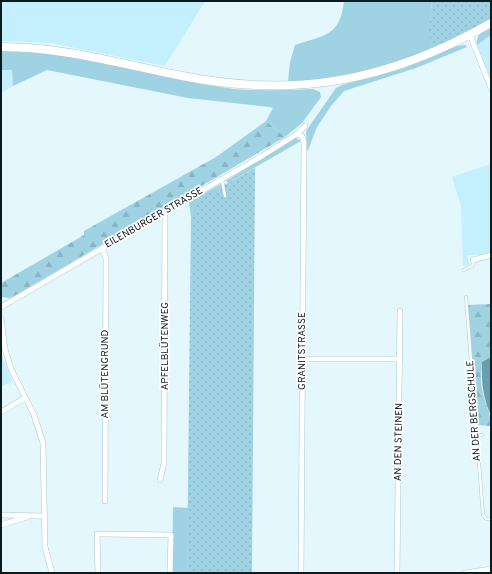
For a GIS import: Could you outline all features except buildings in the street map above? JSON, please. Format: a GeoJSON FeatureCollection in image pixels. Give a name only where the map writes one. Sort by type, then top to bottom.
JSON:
{"type":"FeatureCollection","features":[{"type":"Feature","properties":{"kind":"main road"},"geometry":{"type":"LineString","coordinates":[[1,47],[61,51],[227,84],[290,86],[328,83],[373,74],[399,66],[470,35],[491,23]]}},
{"type":"Feature","properties":{"kind":"street"},"geometry":{"type":"LineString","coordinates":[[470,35],[491,88]]}},
{"type":"Feature","properties":{"kind":"street","name":"EILENBURGER STRASSE"},"geometry":{"type":"LineString","coordinates":[[1,307],[222,179],[297,134],[305,126]]}},
{"type":"Feature","properties":{"kind":"street","name":"GRANITSTRASSE"},"geometry":{"type":"LineString","coordinates":[[297,134],[302,136],[304,142],[301,573]]}},
{"type":"Feature","properties":{"kind":"street","name":"APFELBLÜTENWEG"},"geometry":{"type":"LineString","coordinates":[[160,480],[164,462],[165,212]]}},
{"type":"Feature","properties":{"kind":"street","name":"AM BLÜTENGRUND"},"geometry":{"type":"LineString","coordinates":[[102,248],[106,258],[105,501]]}},
{"type":"Feature","properties":{"kind":"street"},"geometry":{"type":"LineString","coordinates":[[473,260],[491,254]]}},
{"type":"Feature","properties":{"kind":"street","name":"AN DEN STEINEN"},"geometry":{"type":"LineString","coordinates":[[397,573],[400,311]]}},
{"type":"Feature","properties":{"kind":"street"},"geometry":{"type":"LineString","coordinates":[[1,319],[5,349],[11,369],[34,415],[43,443],[43,516],[45,547],[52,573]]}},
{"type":"Feature","properties":{"kind":"street"},"geometry":{"type":"LineString","coordinates":[[302,359],[400,359]]}},
{"type":"Feature","properties":{"kind":"street"},"geometry":{"type":"LineString","coordinates":[[1,412],[25,398]]}},
{"type":"Feature","properties":{"kind":"street"},"geometry":{"type":"LineString","coordinates":[[1,515],[43,516]]}},
{"type":"Feature","properties":{"kind":"street"},"geometry":{"type":"LineString","coordinates":[[1,525],[32,516]]}},
{"type":"Feature","properties":{"kind":"street"},"geometry":{"type":"LineString","coordinates":[[98,573],[97,534],[171,535],[170,573]]}},
{"type":"Feature","properties":{"kind":"street"},"geometry":{"type":"LineString","coordinates":[[465,573],[489,570]]}},
{"type":"Feature","properties":{"kind":"lane"},"geometry":{"type":"LineString","coordinates":[[222,179],[225,188],[225,196]]}},
{"type":"Feature","properties":{"kind":"lane"},"geometry":{"type":"LineString","coordinates":[[464,270],[473,265],[473,260]]}},
{"type":"Feature","properties":{"kind":"lane","name":"AN DER BERGSCHULE"},"geometry":{"type":"LineString","coordinates":[[466,296],[483,515],[486,519],[491,519]]}},
{"type":"Feature","properties":{"kind":"lane"},"geometry":{"type":"LineString","coordinates":[[476,436],[482,435]]}},
{"type":"Feature","properties":{"kind":"shaded area"},"geometry":{"type":"Polygon","coordinates":[[[1,1],[205,1],[165,66],[51,43],[1,41],[1,1]]]}},
{"type":"Feature","properties":{"kind":"shaded area"},"geometry":{"type":"Polygon","coordinates":[[[491,35],[491,79],[477,45],[491,35]]]}},
{"type":"Feature","properties":{"kind":"shaded area"},"geometry":{"type":"Polygon","coordinates":[[[1,70],[12,70],[13,86],[1,93],[1,70]]]}},
{"type":"Feature","properties":{"kind":"shaded area"},"geometry":{"type":"Polygon","coordinates":[[[491,164],[491,252],[485,255],[467,255],[469,265],[463,266],[461,206],[452,177],[491,164]]]}},
{"type":"Feature","properties":{"kind":"shaded area"},"geometry":{"type":"Polygon","coordinates":[[[1,353],[12,381],[1,387],[1,353]]]}},
{"type":"Feature","properties":{"kind":"shaded area"},"geometry":{"type":"Polygon","coordinates":[[[491,357],[491,416],[484,396],[482,383],[482,362],[491,357]]]}},
{"type":"Feature","properties":{"kind":"green space"},"geometry":{"type":"Polygon","coordinates":[[[344,1],[432,1],[430,22],[432,49],[398,63],[337,78],[288,82],[290,62],[295,45],[329,33],[339,22],[344,1]]]}},
{"type":"Feature","properties":{"kind":"green space"},"geometry":{"type":"Polygon","coordinates":[[[432,1],[491,1],[491,19],[432,49],[429,30],[432,1]]]}},
{"type":"Feature","properties":{"kind":"green space"},"geometry":{"type":"Polygon","coordinates":[[[491,26],[491,35],[477,45],[480,33],[491,26]]]}},
{"type":"Feature","properties":{"kind":"green space"},"geometry":{"type":"Polygon","coordinates":[[[465,45],[467,47],[416,68],[344,91],[331,106],[317,127],[307,150],[306,131],[336,88],[404,68],[456,46],[465,45]]]}},
{"type":"Feature","properties":{"kind":"green space"},"geometry":{"type":"Polygon","coordinates":[[[1,51],[45,53],[89,59],[197,83],[234,89],[313,89],[320,92],[321,97],[302,123],[285,137],[266,121],[273,108],[269,107],[188,98],[47,70],[13,86],[12,70],[1,70],[1,51]]]}},
{"type":"Feature","properties":{"kind":"green space"},"geometry":{"type":"Polygon","coordinates":[[[266,121],[285,137],[14,296],[9,298],[1,297],[1,283],[84,235],[84,231],[216,157],[266,121]]]}},
{"type":"Feature","properties":{"kind":"green space"},"geometry":{"type":"Polygon","coordinates":[[[296,138],[301,141],[228,183],[226,181],[296,138]]]}},
{"type":"Feature","properties":{"kind":"green space"},"geometry":{"type":"Polygon","coordinates":[[[255,168],[252,573],[187,573],[191,218],[199,199],[255,168]]]}},
{"type":"Feature","properties":{"kind":"green space"},"geometry":{"type":"Polygon","coordinates":[[[221,184],[223,186],[200,199],[191,218],[189,202],[221,184]]]}},
{"type":"Feature","properties":{"kind":"green space"},"geometry":{"type":"Polygon","coordinates":[[[491,304],[491,357],[482,362],[481,386],[490,416],[491,426],[478,425],[468,305],[491,304]]]}},
{"type":"Feature","properties":{"kind":"green space"},"geometry":{"type":"Polygon","coordinates":[[[173,507],[189,508],[187,573],[172,573],[173,507]]]}}]}
